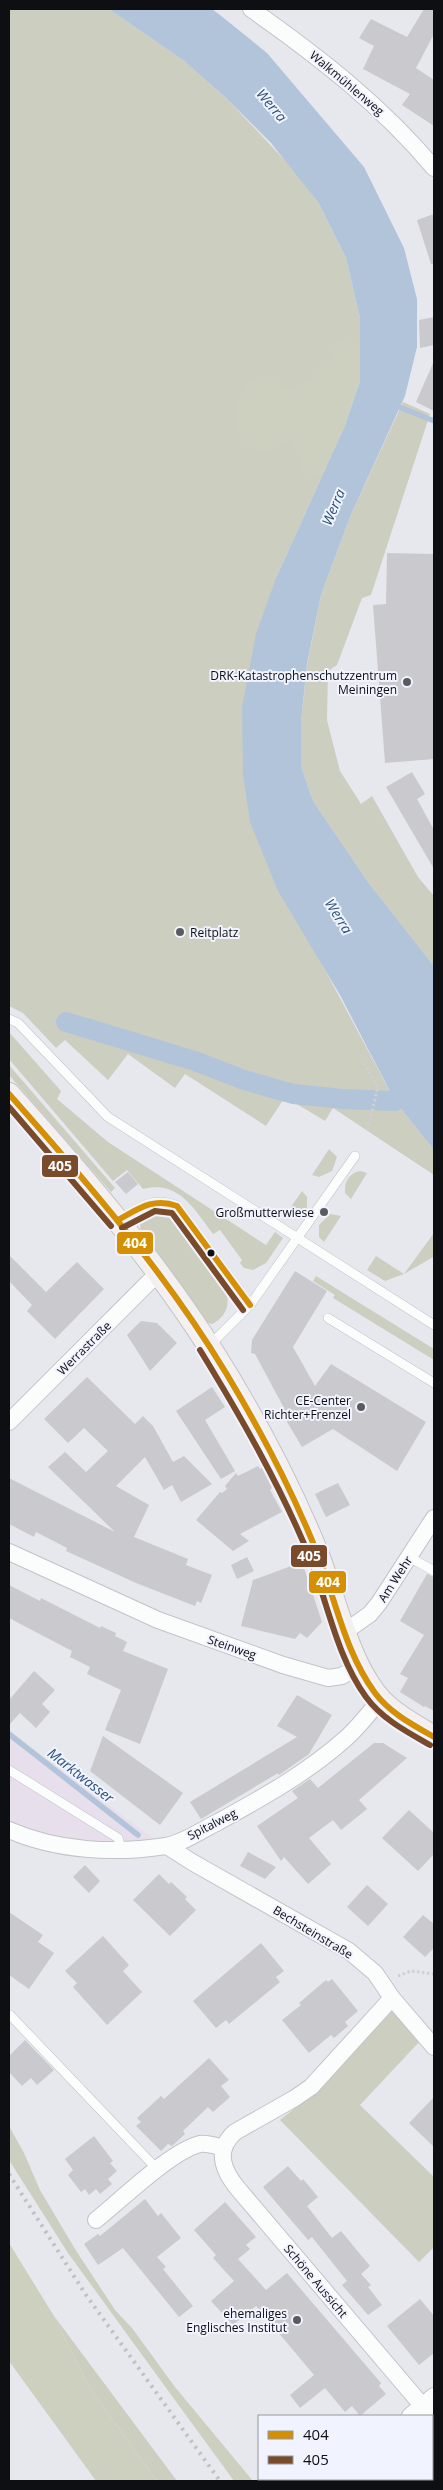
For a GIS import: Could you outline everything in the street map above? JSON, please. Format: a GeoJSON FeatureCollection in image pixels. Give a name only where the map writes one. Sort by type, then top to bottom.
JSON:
{"type":"FeatureCollection","features":[{"type":"Feature","properties":{"kind":"street","name":"Walkmühlenweg"},"geometry":{"type":"LineString","coordinates":[[251,9],[330,66],[396,125],[434,168]]}},
{"type":"Feature","properties":{"kind":"street"},"geometry":{"type":"LineString","coordinates":[[9,1094],[118,1220],[158,1273],[208,1346],[288,1488],[318,1555],[369,1686],[380,1700],[403,1718],[434,1737]]}},
{"type":"Feature","properties":{"kind":"street","name":"Werrastraße"},"geometry":{"type":"LineString","coordinates":[[9,1422],[158,1273]]}},
{"type":"Feature","properties":{"kind":"street","name":"Am Wehr"},"geometry":{"type":"LineString","coordinates":[[346,1631],[375,1608],[434,1518]]}},
{"type":"Feature","properties":{"kind":"street","name":"Steinweg"},"geometry":{"type":"LineString","coordinates":[[9,1552],[158,1620],[283,1665],[328,1678],[342,1676],[359,1664]]}},
{"type":"Feature","properties":{"kind":"street","name":"Spitalweg"},"geometry":{"type":"LineString","coordinates":[[9,1830],[56,1845],[80,1848],[167,1846],[199,1832],[236,1812],[314,1763],[346,1739],[380,1700]]}},
{"type":"Feature","properties":{"kind":"street","name":"Bechsteinstraße"},"geometry":{"type":"LineString","coordinates":[[167,1846],[349,1950],[366,1964],[434,2047]]}},
{"type":"Feature","properties":{"kind":"street"},"geometry":{"type":"LineString","coordinates":[[96,2220],[158,2170],[193,2146],[203,2144],[224,2148],[227,2140],[235,2132],[311,2087],[392,1998]]}},
{"type":"Feature","properties":{"kind":"street","name":"Schöne Aussicht"},"geometry":{"type":"LineString","coordinates":[[224,2148],[223,2158],[229,2179],[426,2410]]}},
{"type":"Feature","properties":{"kind":"lane"},"geometry":{"type":"LineString","coordinates":[[9,1018],[18,1023],[108,1117],[434,1325]]}},
{"type":"Feature","properties":{"kind":"lane"},"geometry":{"type":"LineString","coordinates":[[208,1346],[250,1305],[299,1239],[356,1156]]}},
{"type":"Feature","properties":{"kind":"lane"},"geometry":{"type":"LineString","coordinates":[[118,1220],[154,1201],[162,1200],[177,1206],[250,1305]]}},
{"type":"Feature","properties":{"kind":"lane"},"geometry":{"type":"LineString","coordinates":[[328,1318],[434,1383]]}},
{"type":"Feature","properties":{"kind":"lane"},"geometry":{"type":"LineString","coordinates":[[409,1557],[434,1571]]}},
{"type":"Feature","properties":{"kind":"lane"},"geometry":{"type":"LineString","coordinates":[[9,1770],[118,1838],[121,1848]]}},
{"type":"Feature","properties":{"kind":"lane"},"geometry":{"type":"LineString","coordinates":[[10,2015],[158,2170]]}},
{"type":"Feature","properties":{"kind":"path"},"geometry":{"type":"LineString","coordinates":[[364,1063],[378,1087],[367,1131]]}},
{"type":"Feature","properties":{"kind":"path"},"geometry":{"type":"LineString","coordinates":[[380,1982],[411,1971],[434,1974]]}},
{"type":"Feature","properties":{"kind":"shaded area"},"geometry":{"type":"Polygon","coordinates":[[[9,9],[109,9],[184,61],[226,98],[295,171],[318,202],[346,258],[360,318],[361,347],[344,428],[276,578],[316,953],[395,1101],[434,1150],[434,1175],[333,1108],[325,1121],[285,1097],[266,1126],[185,1074],[175,1088],[128,1054],[108,1080],[65,1040],[56,1048],[23,1013],[9,1006],[9,9]]]}},
{"type":"Feature","properties":{"kind":"shaded area"},"geometry":{"type":"Polygon","coordinates":[[[403,402],[430,414],[371,595],[362,598],[337,665],[328,671],[327,720],[340,771],[361,804],[372,796],[418,877],[434,896],[434,966],[368,882],[313,801],[301,766],[301,722],[307,666],[321,595],[350,517],[403,402]]]}},
{"type":"Feature","properties":{"kind":"shaded area"},"geometry":{"type":"Polygon","coordinates":[[[9,1032],[61,1091],[57,1099],[108,1142],[266,1245],[275,1232],[283,1238],[266,1263],[253,1270],[244,1268],[240,1263],[242,1260],[220,1230],[213,1234],[192,1206],[176,1193],[156,1187],[143,1189],[127,1170],[113,1181],[9,1059],[9,1032]]]}},
{"type":"Feature","properties":{"kind":"shaded area"},"geometry":{"type":"Polygon","coordinates":[[[9,1065],[115,1188],[111,1192],[9,1075],[9,1065]]]}},
{"type":"Feature","properties":{"kind":"shaded area"},"geometry":{"type":"Polygon","coordinates":[[[329,1149],[337,1157],[332,1171],[319,1177],[312,1175],[329,1149]]]}},
{"type":"Feature","properties":{"kind":"shaded area"},"geometry":{"type":"Polygon","coordinates":[[[360,1171],[367,1173],[351,1199],[345,1193],[345,1185],[350,1176],[360,1171]]]}},
{"type":"Feature","properties":{"kind":"shaded area"},"geometry":{"type":"Polygon","coordinates":[[[302,1191],[307,1197],[307,1209],[298,1217],[284,1217],[302,1191]]]}},
{"type":"Feature","properties":{"kind":"shaded area"},"geometry":{"type":"Polygon","coordinates":[[[157,1211],[165,1212],[174,1219],[212,1269],[224,1289],[228,1301],[226,1309],[222,1316],[212,1324],[205,1322],[141,1232],[140,1224],[150,1214],[157,1211]]]}},
{"type":"Feature","properties":{"kind":"shaded area"},"geometry":{"type":"Polygon","coordinates":[[[330,1214],[341,1216],[324,1242],[319,1237],[319,1225],[330,1214]]]}},
{"type":"Feature","properties":{"kind":"shaded area"},"geometry":{"type":"Polygon","coordinates":[[[434,1233],[434,1258],[404,1274],[434,1233]]]}},
{"type":"Feature","properties":{"kind":"shaded area"},"geometry":{"type":"Polygon","coordinates":[[[376,1256],[404,1274],[385,1281],[367,1270],[376,1256]]]}},
{"type":"Feature","properties":{"kind":"shaded area"},"geometry":{"type":"Polygon","coordinates":[[[316,1276],[434,1349],[434,1360],[333,1298],[335,1295],[313,1281],[316,1276]]]}},
{"type":"Feature","properties":{"kind":"shaded area"},"geometry":{"type":"Polygon","coordinates":[[[9,1731],[158,1842],[104,1844],[34,1834],[9,1824],[9,1731]]]}},
{"type":"Feature","properties":{"kind":"shaded area"},"geometry":{"type":"Polygon","coordinates":[[[391,2008],[421,2040],[360,2105],[434,2177],[434,2247],[419,2262],[280,2120],[324,2085],[391,2008]]]}},
{"type":"Feature","properties":{"kind":"shaded area"},"geometry":{"type":"Polygon","coordinates":[[[9,2126],[24,2153],[40,2190],[75,2249],[115,2310],[132,2328],[175,2387],[169,2392],[68,2253],[9,2160],[9,2126]]]}},
{"type":"Feature","properties":{"kind":"shaded area"},"geometry":{"type":"Polygon","coordinates":[[[54,2316],[177,2481],[157,2481],[88,2385],[54,2316]]]}},
{"type":"Feature","properties":{"kind":"green space"},"geometry":{"type":"Polygon","coordinates":[[[339,340],[361,347],[360,381],[344,428],[321,479],[298,470],[297,448],[290,441],[283,442],[266,451],[258,450],[250,445],[235,428],[234,412],[251,378],[267,377],[289,390],[299,386],[314,377],[326,365],[339,340]]]}},
{"type":"Feature","properties":{"kind":"green space"},"geometry":{"type":"Polygon","coordinates":[[[9,2243],[54,2316],[88,2385],[157,2481],[96,2481],[9,2361],[9,2243]]]}},
{"type":"Feature","properties":{"kind":"green space"},"geometry":{"type":"Polygon","coordinates":[[[175,2387],[253,2481],[234,2481],[169,2392],[175,2387]]]}},
{"type":"Feature","properties":{"kind":"water","name":"Werra"},"geometry":{"type":"Polygon","coordinates":[[[109,9],[212,9],[267,53],[364,167],[404,248],[417,299],[417,347],[405,396],[350,517],[321,595],[307,664],[301,722],[301,766],[313,801],[368,882],[434,966],[434,1150],[395,1101],[340,995],[278,891],[250,822],[243,775],[242,707],[256,634],[276,578],[344,428],[360,381],[360,318],[346,258],[318,202],[271,143],[226,98],[184,61],[109,9]]]}},
{"type":"Feature","properties":{"kind":"building"},"geometry":{"type":"Polygon","coordinates":[[[424,9],[434,9],[434,34],[416,68],[434,80],[434,126],[402,105],[410,94],[363,69],[374,46],[359,38],[371,19],[407,37],[424,9]]]}},
{"type":"Feature","properties":{"kind":"building"},"geometry":{"type":"Polygon","coordinates":[[[434,214],[434,264],[431,264],[417,220],[434,214]]]}},
{"type":"Feature","properties":{"kind":"building"},"geometry":{"type":"Polygon","coordinates":[[[434,317],[434,345],[420,348],[419,320],[434,317]]]}},
{"type":"Feature","properties":{"kind":"building"},"geometry":{"type":"Polygon","coordinates":[[[434,361],[434,411],[416,402],[434,361]]]}},
{"type":"Feature","properties":{"kind":"building","name":"DRK-Katastrophenschutzzentrum Meiningen"},"geometry":{"type":"Polygon","coordinates":[[[387,553],[434,554],[434,759],[385,763],[373,605],[386,604],[387,553]]]}},
{"type":"Feature","properties":{"kind":"building"},"geometry":{"type":"Polygon","coordinates":[[[412,772],[425,794],[417,799],[434,830],[434,869],[386,787],[412,772]]]}},
{"type":"Feature","properties":{"kind":"building"},"geometry":{"type":"Polygon","coordinates":[[[128,1172],[138,1184],[126,1194],[115,1182],[128,1172]]]}},
{"type":"Feature","properties":{"kind":"building"},"geometry":{"type":"Polygon","coordinates":[[[9,1255],[46,1292],[77,1262],[104,1289],[55,1339],[27,1311],[32,1305],[9,1281],[9,1255]]]}},
{"type":"Feature","properties":{"kind":"building"},"geometry":{"type":"Polygon","coordinates":[[[295,1271],[327,1291],[293,1347],[315,1386],[331,1364],[426,1422],[397,1471],[333,1429],[302,1447],[280,1410],[284,1408],[255,1354],[251,1353],[252,1340],[295,1271]]]}},
{"type":"Feature","properties":{"kind":"building"},"geometry":{"type":"Polygon","coordinates":[[[141,1321],[157,1323],[177,1343],[150,1371],[127,1335],[141,1321]]]}},
{"type":"Feature","properties":{"kind":"building"},"geometry":{"type":"Polygon","coordinates":[[[87,1377],[135,1424],[143,1416],[153,1426],[173,1462],[184,1456],[212,1484],[181,1502],[172,1485],[164,1490],[145,1457],[116,1486],[149,1505],[134,1537],[188,1559],[186,1565],[212,1575],[201,1603],[197,1601],[195,1606],[136,1583],[66,1551],[67,1548],[36,1532],[34,1537],[9,1524],[9,1478],[115,1532],[48,1467],[65,1452],[86,1472],[108,1451],[84,1428],[68,1443],[44,1419],[87,1377]]]}},
{"type":"Feature","properties":{"kind":"building"},"geometry":{"type":"Polygon","coordinates":[[[212,1387],[225,1407],[205,1420],[235,1471],[221,1479],[176,1411],[212,1387]]]}},
{"type":"Feature","properties":{"kind":"building"},"geometry":{"type":"Polygon","coordinates":[[[258,1466],[260,1469],[262,1468],[272,1488],[270,1490],[282,1512],[240,1534],[249,1541],[233,1551],[196,1520],[220,1492],[222,1493],[227,1489],[225,1486],[236,1473],[238,1476],[258,1466]]]}},
{"type":"Feature","properties":{"kind":"building"},"geometry":{"type":"Polygon","coordinates":[[[338,1483],[350,1505],[326,1517],[315,1494],[338,1483]]]}},
{"type":"Feature","properties":{"kind":"building"},"geometry":{"type":"Polygon","coordinates":[[[247,1557],[254,1571],[237,1579],[231,1565],[247,1557]]]}},
{"type":"Feature","properties":{"kind":"building"},"geometry":{"type":"Polygon","coordinates":[[[302,1562],[322,1622],[307,1638],[300,1633],[295,1639],[241,1626],[253,1580],[302,1562]]]}},
{"type":"Feature","properties":{"kind":"building"},"geometry":{"type":"Polygon","coordinates":[[[427,1574],[434,1577],[434,1711],[400,1692],[408,1678],[400,1674],[424,1635],[400,1621],[427,1574]]]}},
{"type":"Feature","properties":{"kind":"building"},"geometry":{"type":"Polygon","coordinates":[[[9,1585],[40,1601],[41,1598],[100,1628],[101,1626],[116,1633],[115,1636],[127,1642],[123,1651],[168,1669],[140,1744],[105,1730],[121,1690],[87,1674],[90,1667],[70,1657],[72,1651],[9,1618],[9,1585]]]}},
{"type":"Feature","properties":{"kind":"building"},"geometry":{"type":"Polygon","coordinates":[[[34,1671],[55,1690],[42,1704],[50,1712],[36,1728],[20,1713],[9,1725],[9,1700],[34,1671]]]}},
{"type":"Feature","properties":{"kind":"building"},"geometry":{"type":"Polygon","coordinates":[[[297,1695],[332,1715],[309,1754],[279,1775],[278,1773],[201,1819],[190,1802],[297,1737],[277,1726],[297,1695]]]}},
{"type":"Feature","properties":{"kind":"building"},"geometry":{"type":"Polygon","coordinates":[[[103,1736],[183,1793],[160,1825],[90,1771],[103,1736]]]}},
{"type":"Feature","properties":{"kind":"building"},"geometry":{"type":"Polygon","coordinates":[[[374,1743],[383,1743],[407,1758],[359,1800],[367,1809],[341,1830],[333,1820],[309,1838],[331,1864],[308,1884],[284,1857],[281,1861],[257,1826],[298,1798],[292,1791],[310,1779],[318,1788],[374,1743]]]}},
{"type":"Feature","properties":{"kind":"building"},"geometry":{"type":"Polygon","coordinates":[[[409,1810],[434,1833],[434,1854],[418,1871],[382,1838],[409,1810]]]}},
{"type":"Feature","properties":{"kind":"building"},"geometry":{"type":"Polygon","coordinates":[[[248,1852],[276,1867],[265,1879],[240,1866],[248,1852]]]}},
{"type":"Feature","properties":{"kind":"building"},"geometry":{"type":"Polygon","coordinates":[[[85,1865],[100,1881],[89,1893],[73,1877],[85,1865]]]}},
{"type":"Feature","properties":{"kind":"building"},"geometry":{"type":"Polygon","coordinates":[[[159,1874],[187,1897],[185,1899],[196,1910],[170,1936],[133,1900],[159,1874]]]}},
{"type":"Feature","properties":{"kind":"building"},"geometry":{"type":"Polygon","coordinates":[[[367,1885],[388,1904],[368,1926],[347,1907],[367,1885]]]}},
{"type":"Feature","properties":{"kind":"building"},"geometry":{"type":"Polygon","coordinates":[[[9,1912],[43,1935],[38,1942],[54,1953],[29,1989],[9,1975],[9,1912]]]}},
{"type":"Feature","properties":{"kind":"building"},"geometry":{"type":"Polygon","coordinates":[[[423,1915],[434,1924],[434,1948],[425,1957],[403,1937],[423,1915]]]}},
{"type":"Feature","properties":{"kind":"building"},"geometry":{"type":"Polygon","coordinates":[[[103,1936],[129,1965],[123,1971],[142,1992],[107,2025],[73,1987],[77,1983],[65,1971],[103,1936]]]}},
{"type":"Feature","properties":{"kind":"building"},"geometry":{"type":"Polygon","coordinates":[[[261,1943],[284,1971],[276,1977],[280,1982],[229,2024],[226,2020],[216,2028],[193,2001],[261,1943]]]}},
{"type":"Feature","properties":{"kind":"building"},"geometry":{"type":"Polygon","coordinates":[[[332,1979],[358,2011],[345,2022],[348,2026],[334,2038],[331,2035],[309,2053],[282,2020],[301,2005],[299,2003],[326,1980],[328,1982],[332,1979]]]}},
{"type":"Feature","properties":{"kind":"building"},"geometry":{"type":"Polygon","coordinates":[[[25,2040],[54,2070],[37,2085],[31,2078],[22,2086],[9,2072],[9,2056],[25,2040]]]}},
{"type":"Feature","properties":{"kind":"building"},"geometry":{"type":"Polygon","coordinates":[[[209,2058],[229,2080],[221,2086],[230,2097],[213,2112],[208,2107],[183,2131],[185,2134],[172,2146],[168,2144],[161,2151],[136,2126],[141,2122],[137,2118],[161,2096],[164,2099],[209,2058]]]}},
{"type":"Feature","properties":{"kind":"building"},"geometry":{"type":"Polygon","coordinates":[[[434,2097],[434,2147],[409,2123],[434,2097]]]}},
{"type":"Feature","properties":{"kind":"building"},"geometry":{"type":"Polygon","coordinates":[[[94,2136],[113,2161],[110,2163],[117,2171],[108,2179],[112,2184],[100,2194],[96,2189],[89,2195],[85,2189],[81,2192],[68,2175],[73,2170],[65,2159],[94,2136]]]}},
{"type":"Feature","properties":{"kind":"building"},"geometry":{"type":"Polygon","coordinates":[[[288,2166],[301,2181],[303,2179],[318,2197],[307,2206],[332,2238],[341,2231],[370,2266],[361,2274],[371,2285],[368,2287],[382,2305],[368,2315],[342,2285],[347,2281],[312,2237],[308,2240],[263,2187],[288,2166]]]}},
{"type":"Feature","properties":{"kind":"building"},"geometry":{"type":"Polygon","coordinates":[[[145,2199],[158,2216],[161,2213],[181,2238],[157,2257],[166,2267],[163,2269],[193,2306],[179,2317],[123,2248],[98,2265],[84,2244],[98,2234],[100,2236],[145,2199]]]}},
{"type":"Feature","properties":{"kind":"building"},"geometry":{"type":"Polygon","coordinates":[[[225,2202],[256,2237],[246,2245],[250,2249],[238,2259],[266,2290],[287,2273],[381,2383],[379,2386],[386,2394],[361,2415],[352,2406],[345,2412],[325,2388],[300,2408],[290,2395],[314,2375],[256,2306],[233,2325],[211,2301],[234,2281],[213,2258],[216,2255],[194,2230],[225,2202]]]}},
{"type":"Feature","properties":{"kind":"building"},"geometry":{"type":"Polygon","coordinates":[[[420,2299],[434,2316],[434,2353],[419,2365],[387,2326],[420,2299]]]}},
{"type":"Feature","properties":{"kind":"waterway"},"geometry":{"type":"LineString","coordinates":[[394,405],[434,421]]}},
{"type":"Feature","properties":{"kind":"waterway"},"geometry":{"type":"LineString","coordinates":[[66,1022],[195,1061],[244,1080],[293,1094],[343,1099],[395,1101]]}},
{"type":"Feature","properties":{"kind":"waterway","name":"Marktwasser"},"geometry":{"type":"LineString","coordinates":[[9,1734],[138,1835]]}},
{"type":"Feature","properties":{"kind":"railway"},"geometry":{"type":"LineString","coordinates":[[9,2174],[86,2295],[220,2481]]}},
{"type":"Feature","properties":{"kind":"transit line","name":"404"},"geometry":{"type":"LineString","coordinates":[[9,1094],[124,1229],[177,1299],[202,1336],[252,1417],[287,1485],[318,1555],[342,1626],[356,1661],[365,1677],[375,1693],[388,1707],[402,1718],[434,1737]]}},
{"type":"Feature","properties":{"kind":"transit line","name":"405"},"geometry":{"type":"LineString","coordinates":[[9,1107],[111,1226]]}},
{"type":"Feature","properties":{"kind":"transit line","name":"404"},"geometry":{"type":"LineString","coordinates":[[118,1220],[139,1208],[153,1204],[160,1203],[177,1206],[250,1305]]}},
{"type":"Feature","properties":{"kind":"transit line","name":"405"},"geometry":{"type":"LineString","coordinates":[[122,1228],[155,1211],[172,1213],[243,1310]]}},
{"type":"Feature","properties":{"kind":"transit line","name":"405"},"geometry":{"type":"LineString","coordinates":[[200,1350],[245,1426],[286,1504],[310,1558],[340,1648],[356,1681],[372,1705],[380,1712],[395,1724],[430,1745]]}},
{"type":"Feature","properties":{"kind":"place","name":"DRK-Katastrophenschutzzentrum Meiningen"},"geometry":{"type":"Point","coordinates":[407,682]}},
{"type":"Feature","properties":{"kind":"place","name":"Reitplatz"},"geometry":{"type":"Point","coordinates":[180,932]}},
{"type":"Feature","properties":{"kind":"place","name":"Großmutterwiese"},"geometry":{"type":"Point","coordinates":[324,1212]}},
{"type":"Feature","properties":{"kind":"place","name":"CE-Center Richter+Frenzel"},"geometry":{"type":"Point","coordinates":[361,1407]}},
{"type":"Feature","properties":{"kind":"place","name":"ehemaliges Englisches Institut"},"geometry":{"type":"Point","coordinates":[297,2320]}}]}
